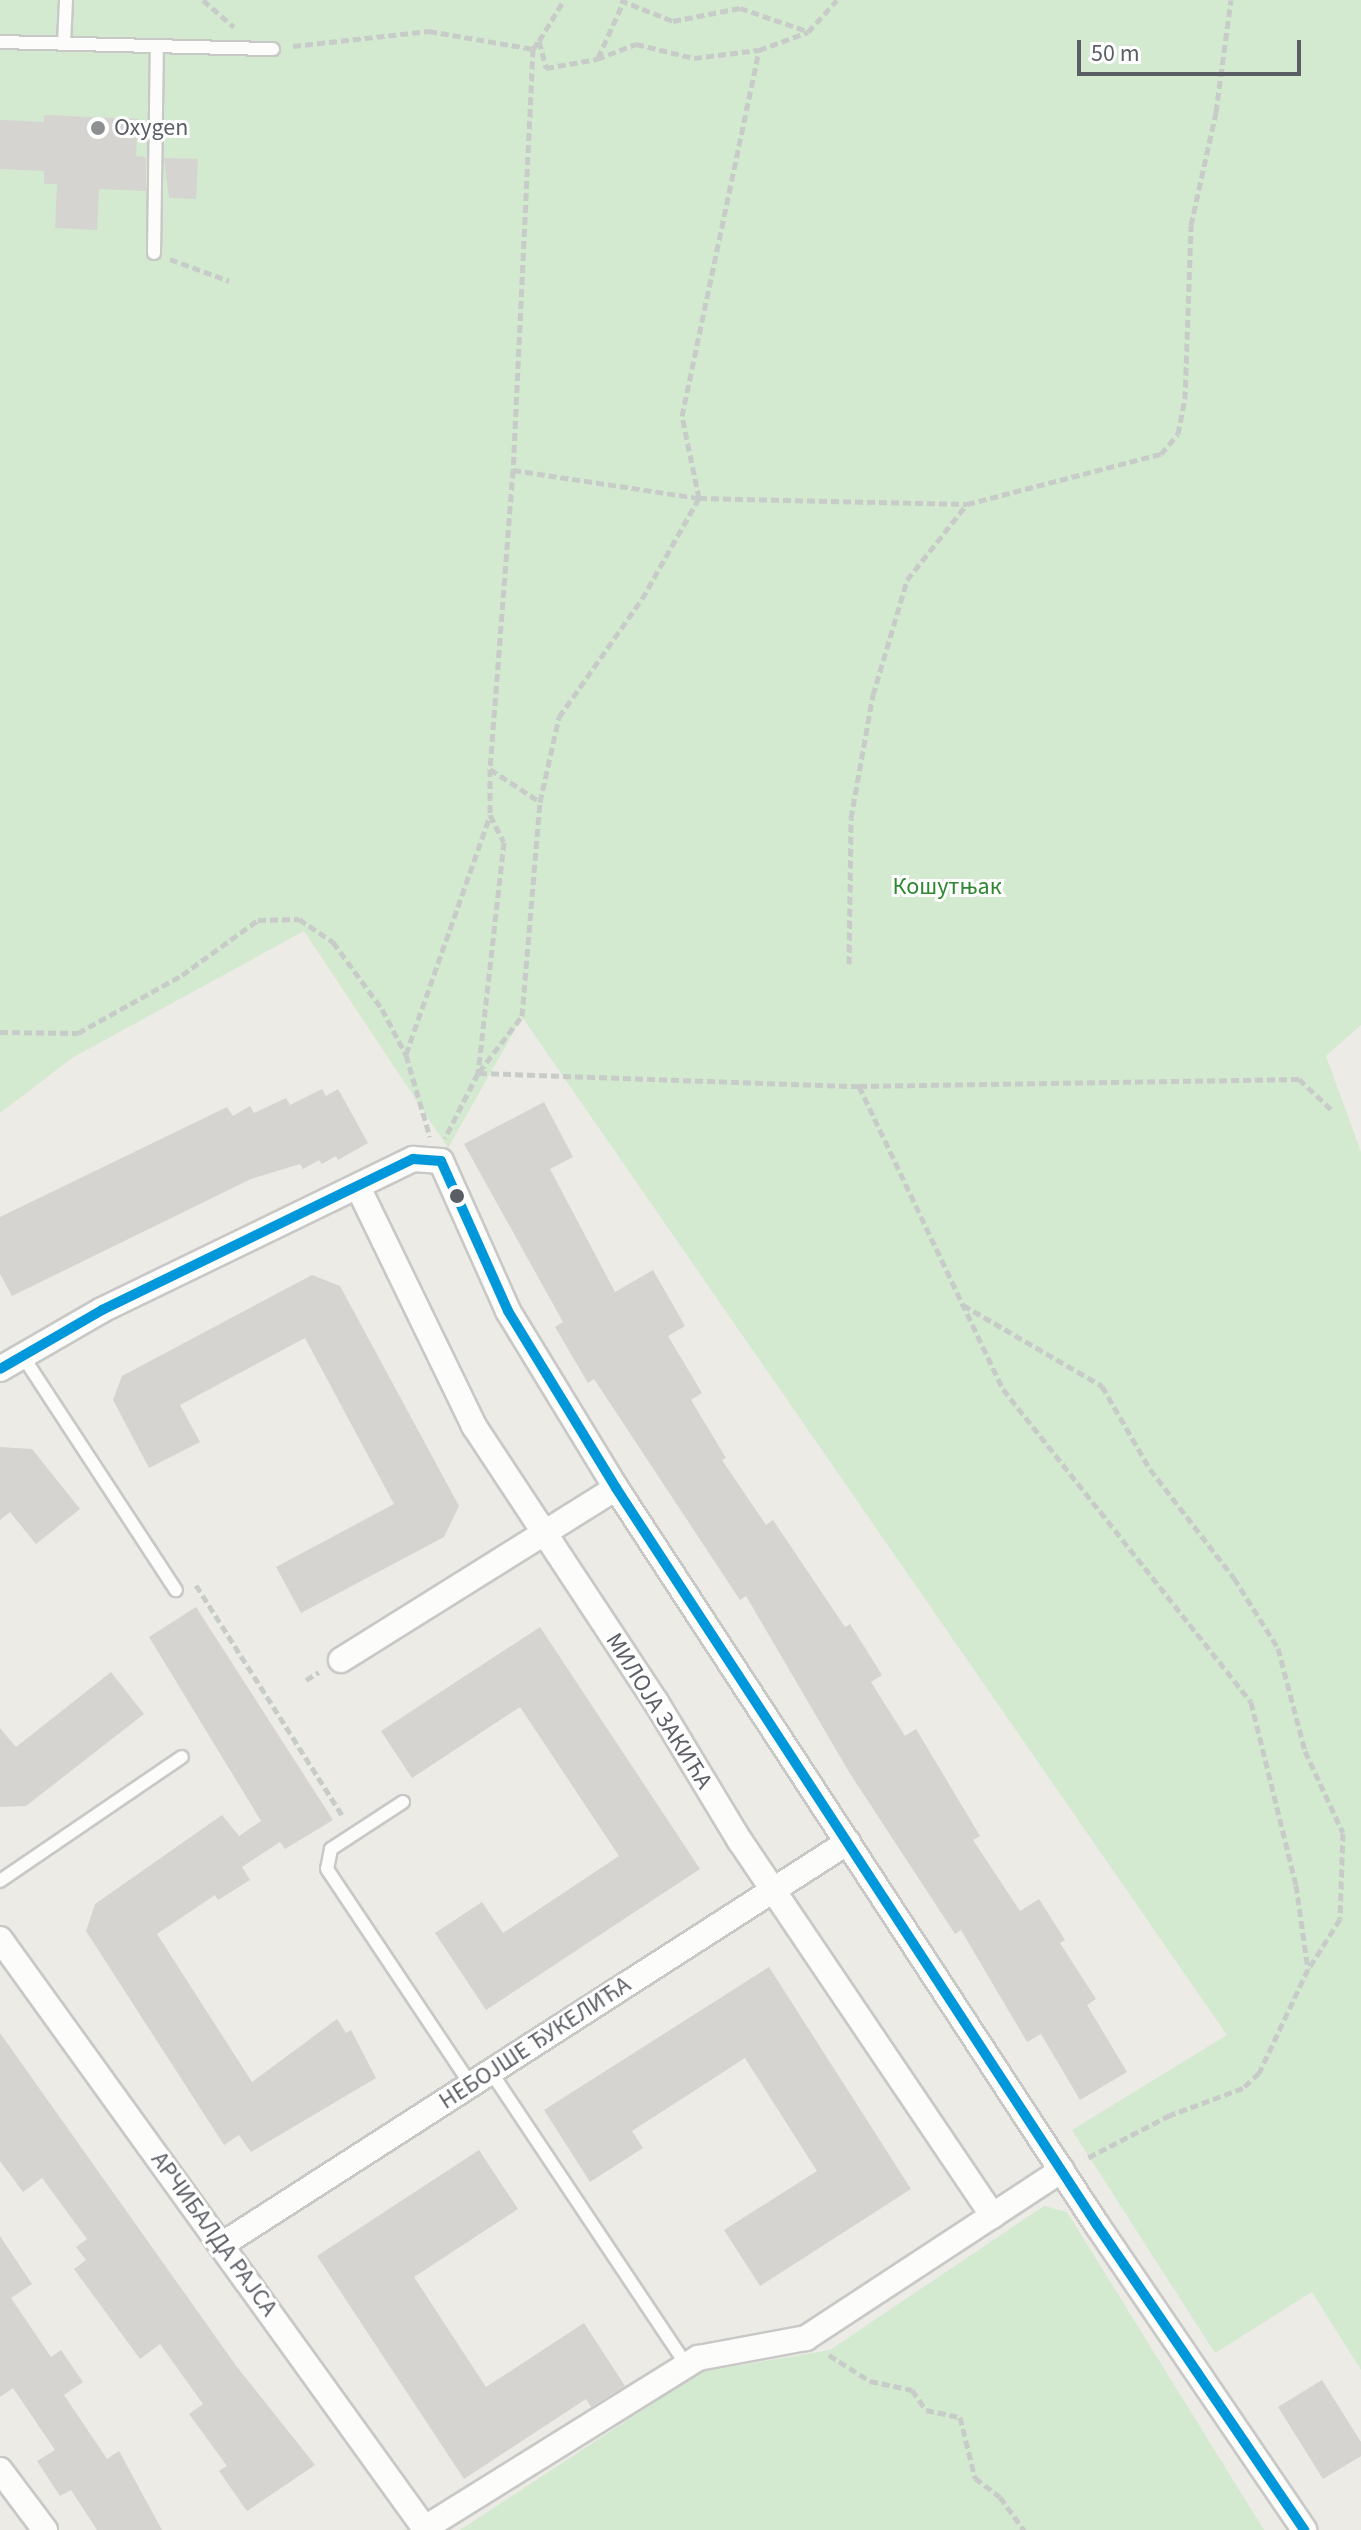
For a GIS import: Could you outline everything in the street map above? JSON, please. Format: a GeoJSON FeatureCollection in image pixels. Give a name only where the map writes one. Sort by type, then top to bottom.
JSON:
{"type":"FeatureCollection","features":[{"type":"Feature","properties":{"kind":"street"},"geometry":{"type":"LineString","coordinates":[[0,1369],[182,1270],[413,1159],[435,1157],[508,1311],[616,1488],[1062,2170],[1304,2530]]}},
{"type":"Feature","properties":{"kind":"street","name":"МИЛОЈА ЗАКИЋА"},"geometry":{"type":"LineString","coordinates":[[358,1187],[474,1426],[772,1888],[993,2216]]}},
{"type":"Feature","properties":{"kind":"street"},"geometry":{"type":"LineString","coordinates":[[341,1660],[616,1488]]}},
{"type":"Feature","properties":{"kind":"street","name":"НЕБОЈШЕ ЂУКЕЛИЋА"},"geometry":{"type":"LineString","coordinates":[[223,2244],[772,1888],[848,1842]]}},
{"type":"Feature","properties":{"kind":"street","name":"АРЧИБАЛДА РАЈСА"},"geometry":{"type":"LineString","coordinates":[[0,1939],[426,2529]]}},
{"type":"Feature","properties":{"kind":"street"},"geometry":{"type":"LineString","coordinates":[[426,2529],[686,2364],[713,2352],[806,2338],[1062,2170]]}},
{"type":"Feature","properties":{"kind":"street"},"geometry":{"type":"LineString","coordinates":[[0,2470],[45,2530]]}},
{"type":"Feature","properties":{"kind":"lane"},"geometry":{"type":"LineString","coordinates":[[64,44],[66,0]]}},
{"type":"Feature","properties":{"kind":"lane"},"geometry":{"type":"LineString","coordinates":[[0,42],[273,49]]}},
{"type":"Feature","properties":{"kind":"lane"},"geometry":{"type":"LineString","coordinates":[[154,253],[157,46]]}},
{"type":"Feature","properties":{"kind":"lane"},"geometry":{"type":"LineString","coordinates":[[22,1355],[176,1590]]}},
{"type":"Feature","properties":{"kind":"lane"},"geometry":{"type":"LineString","coordinates":[[0,1881],[182,1757]]}},
{"type":"Feature","properties":{"kind":"lane"},"geometry":{"type":"LineString","coordinates":[[403,1802],[331,1849],[327,1869],[686,2364]]}},
{"type":"Feature","properties":{"kind":"path"},"geometry":{"type":"LineString","coordinates":[[406,1055],[490,815],[490,769],[513,470],[533,49],[564,0]]}},
{"type":"Feature","properties":{"kind":"path"},"geometry":{"type":"LineString","coordinates":[[539,41],[546,68],[597,59],[636,44],[694,58],[759,50],[808,32],[837,0]]}},
{"type":"Feature","properties":{"kind":"path"},"geometry":{"type":"LineString","coordinates":[[513,470],[699,498],[967,504],[1161,454],[1178,434],[1185,399],[1191,225],[1216,112],[1231,0]]}},
{"type":"Feature","properties":{"kind":"path"},"geometry":{"type":"LineString","coordinates":[[597,59],[622,1],[673,21],[740,8],[808,32]]}},
{"type":"Feature","properties":{"kind":"path"},"geometry":{"type":"LineString","coordinates":[[273,49],[429,31],[533,49]]}},
{"type":"Feature","properties":{"kind":"path"},"geometry":{"type":"LineString","coordinates":[[435,1157],[478,1073],[522,1016],[540,802],[559,717],[642,599],[699,498],[682,416],[759,50]]}},
{"type":"Feature","properties":{"kind":"path"},"geometry":{"type":"LineString","coordinates":[[154,253],[229,281]]}},
{"type":"Feature","properties":{"kind":"path"},"geometry":{"type":"LineString","coordinates":[[849,964],[851,818],[873,695],[907,580],[967,504]]}},
{"type":"Feature","properties":{"kind":"path"},"geometry":{"type":"LineString","coordinates":[[490,769],[540,802]]}},
{"type":"Feature","properties":{"kind":"path"},"geometry":{"type":"LineString","coordinates":[[478,1073],[504,842],[490,815]]}},
{"type":"Feature","properties":{"kind":"path"},"geometry":{"type":"LineString","coordinates":[[0,1032],[78,1033],[182,975],[258,920],[278,916],[319,928],[355,966],[406,1055],[435,1157]]}},
{"type":"Feature","properties":{"kind":"path"},"geometry":{"type":"LineString","coordinates":[[478,1073],[859,1086],[1299,1079],[1333,1111]]}},
{"type":"Feature","properties":{"kind":"path"},"geometry":{"type":"LineString","coordinates":[[859,1086],[1003,1389],[1251,1702],[1296,1885],[1308,1969]]}},
{"type":"Feature","properties":{"kind":"path"},"geometry":{"type":"LineString","coordinates":[[962,1305],[1102,1386],[1150,1469],[1234,1578],[1278,1648],[1305,1751],[1343,1833],[1340,1919],[1308,1969],[1278,2040],[1243,2088],[1170,2115],[1062,2170]]}},
{"type":"Feature","properties":{"kind":"path"},"geometry":{"type":"LineString","coordinates":[[176,1590],[195,1582],[355,1834]]}},
{"type":"Feature","properties":{"kind":"path"},"geometry":{"type":"LineString","coordinates":[[806,2338],[870,2381],[912,2390],[926,2410],[960,2417],[975,2478],[1000,2497],[1024,2530]]}},
{"type":"Feature","properties":{"kind":"green space","name":"Кошутњак"},"geometry":{"type":"Polygon","coordinates":[[[0,0],[1361,0],[1361,1025],[1326,1056],[1361,1152],[1361,2370],[1312,2292],[1215,2353],[1072,2130],[1227,2035],[522,1017],[448,1148],[304,931],[72,1058],[0,1113],[0,0]]]}},
{"type":"Feature","properties":{"kind":"green space"},"geometry":{"type":"Polygon","coordinates":[[[1044,2206],[1067,2212],[1264,2530],[460,2530],[701,2372],[830,2350],[1044,2206]]]}},
{"type":"Feature","properties":{"kind":"building"},"geometry":{"type":"Polygon","coordinates":[[[44,115],[138,119],[136,156],[146,157],[146,191],[99,189],[97,230],[55,228],[57,184],[44,184],[44,171],[0,169],[0,120],[44,122],[44,115]]]}},
{"type":"Feature","properties":{"kind":"building"},"geometry":{"type":"Polygon","coordinates":[[[164,158],[198,159],[196,199],[169,198],[164,158]]]}},
{"type":"Feature","properties":{"kind":"building"},"geometry":{"type":"Polygon","coordinates":[[[322,1089],[326,1096],[338,1089],[368,1143],[338,1160],[336,1156],[322,1164],[319,1160],[303,1169],[300,1164],[251,1179],[12,1296],[0,1274],[0,1217],[227,1107],[233,1116],[250,1106],[254,1113],[286,1098],[290,1105],[322,1089]]]}},
{"type":"Feature","properties":{"kind":"building"},"geometry":{"type":"Polygon","coordinates":[[[544,1102],[573,1157],[550,1169],[615,1292],[653,1270],[685,1326],[668,1336],[702,1393],[691,1400],[726,1458],[722,1460],[766,1525],[773,1520],[845,1627],[850,1624],[882,1675],[871,1682],[905,1736],[916,1729],[980,1836],[973,1840],[1020,1911],[1039,1899],[1065,1940],[1060,1943],[1096,1999],[1087,2005],[1127,2072],[1080,2100],[1041,2034],[1027,2042],[961,1930],[955,1934],[849,1772],[746,1596],[740,1600],[594,1379],[588,1383],[555,1327],[563,1322],[464,1144],[544,1102]]]}},
{"type":"Feature","properties":{"kind":"building"},"geometry":{"type":"Polygon","coordinates":[[[312,1275],[340,1286],[459,1506],[444,1537],[301,1613],[276,1567],[394,1504],[305,1338],[180,1405],[200,1442],[149,1468],[113,1400],[122,1376],[312,1275]]]}},
{"type":"Feature","properties":{"kind":"building"},"geometry":{"type":"Polygon","coordinates":[[[0,1447],[32,1449],[80,1509],[36,1544],[10,1512],[0,1520],[0,1447]]]}},
{"type":"Feature","properties":{"kind":"building"},"geometry":{"type":"Polygon","coordinates":[[[196,1607],[333,1820],[285,1849],[280,1842],[242,1867],[250,1880],[218,1900],[215,1895],[157,1934],[252,2082],[337,2019],[346,2033],[351,2030],[376,2078],[251,2152],[239,2135],[224,2145],[86,1931],[95,1904],[222,1815],[239,1836],[261,1821],[149,1637],[196,1607]]]}},
{"type":"Feature","properties":{"kind":"building"},"geometry":{"type":"Polygon","coordinates":[[[540,1627],[700,1869],[486,2010],[435,1933],[482,1902],[503,1933],[619,1856],[520,1707],[412,1778],[381,1731],[540,1627]]]}},
{"type":"Feature","properties":{"kind":"building"},"geometry":{"type":"Polygon","coordinates":[[[111,1672],[144,1714],[26,1806],[0,1807],[0,1728],[16,1747],[111,1672]]]}},
{"type":"Feature","properties":{"kind":"building"},"geometry":{"type":"Polygon","coordinates":[[[769,1967],[911,2189],[760,2286],[724,2230],[817,2171],[745,2058],[632,2131],[643,2148],[590,2182],[544,2110],[769,1967]]]}},
{"type":"Feature","properties":{"kind":"building"},"geometry":{"type":"Polygon","coordinates":[[[0,2033],[237,2367],[315,2465],[247,2511],[219,2471],[227,2466],[189,2414],[203,2404],[160,2344],[140,2359],[74,2269],[86,2260],[76,2247],[87,2239],[42,2178],[23,2192],[0,2161],[0,2033]]]}},
{"type":"Feature","properties":{"kind":"building"},"geometry":{"type":"Polygon","coordinates":[[[479,2150],[518,2209],[414,2277],[486,2387],[584,2323],[625,2386],[591,2407],[586,2399],[464,2479],[317,2256],[479,2150]]]}},
{"type":"Feature","properties":{"kind":"building"},"geometry":{"type":"Polygon","coordinates":[[[0,2236],[32,2284],[11,2298],[51,2357],[61,2350],[83,2382],[64,2395],[107,2459],[119,2451],[162,2530],[97,2530],[71,2490],[60,2496],[37,2461],[55,2450],[13,2388],[0,2397],[0,2236]]]}},
{"type":"Feature","properties":{"kind":"building"},"geometry":{"type":"Polygon","coordinates":[[[1322,2380],[1361,2442],[1361,2456],[1323,2479],[1278,2407],[1322,2380]]]}},
{"type":"Feature","properties":{"kind":"transit line"},"geometry":{"type":"LineString","coordinates":[[0,1369],[102,1310],[413,1159],[441,1161],[508,1311],[616,1488],[1097,2225],[1304,2530]]}},
{"type":"Feature","properties":{"kind":"place","name":"Oxygen"},"geometry":{"type":"Point","coordinates":[98,128]}}]}
